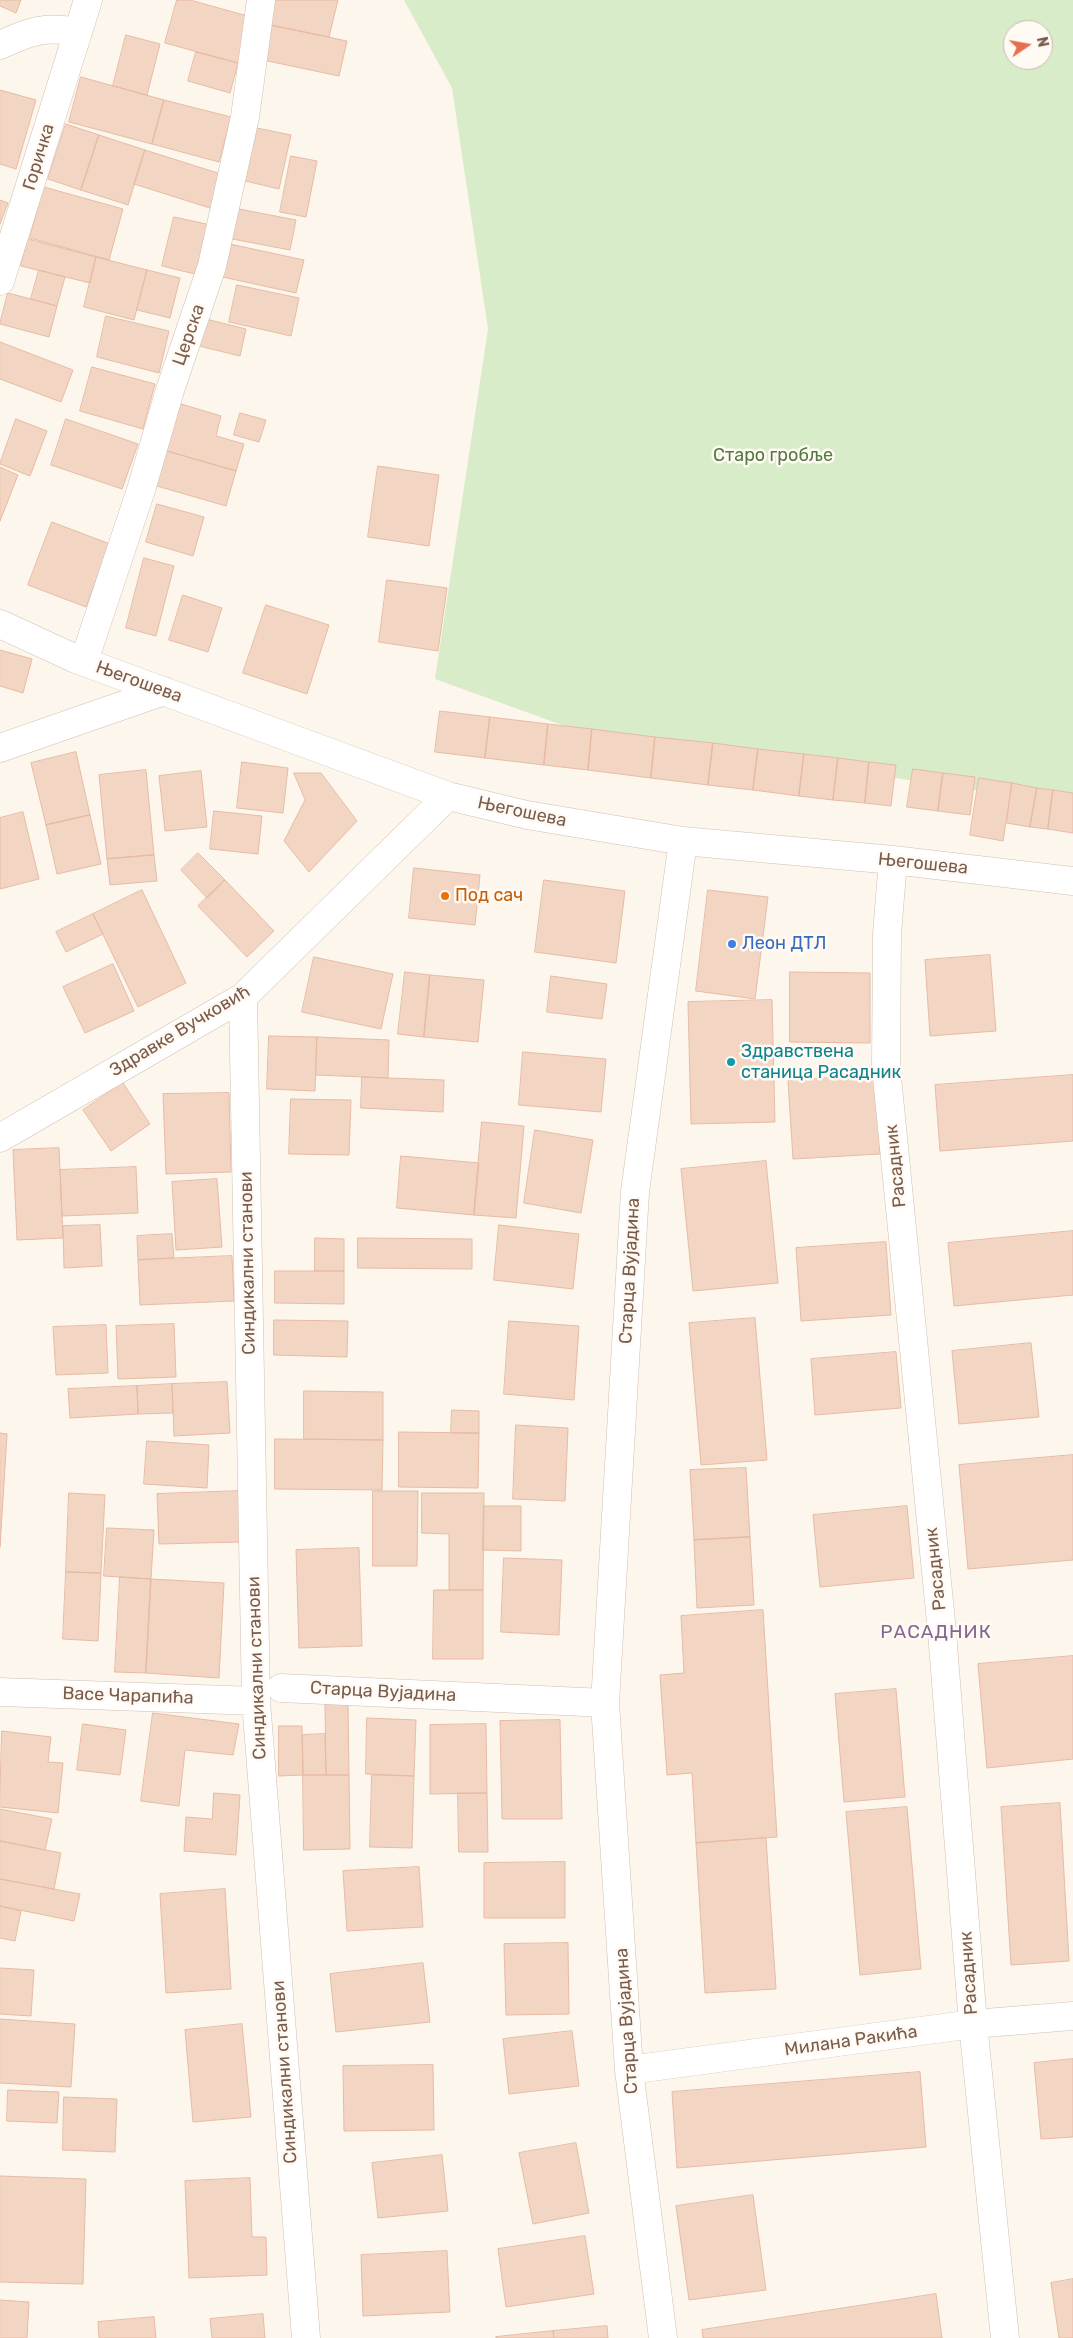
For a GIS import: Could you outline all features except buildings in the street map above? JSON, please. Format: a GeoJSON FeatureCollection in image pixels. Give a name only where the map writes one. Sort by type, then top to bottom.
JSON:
{"type":"FeatureCollection","features":[{"type":"Feature","properties":{"kind":"street","name":"Горичка"},"geometry":{"type":"LineString","coordinates":[[0,282],[88,0]]}},
{"type":"Feature","properties":{"kind":"street","name":"Церска"},"geometry":{"type":"LineString","coordinates":[[84,661],[141,490],[170,390],[212,266],[245,117],[262,0]]}},
{"type":"Feature","properties":{"kind":"street"},"geometry":{"type":"LineString","coordinates":[[0,45],[33,31],[46,28],[78,32]]}},
{"type":"Feature","properties":{"kind":"street","name":"Његошева"},"geometry":{"type":"LineString","coordinates":[[0,624],[63,654],[448,796],[527,815],[683,841],[893,860],[1073,881]]}},
{"type":"Feature","properties":{"kind":"street"},"geometry":{"type":"LineString","coordinates":[[0,748],[164,691]]}},
{"type":"Feature","properties":{"kind":"street","name":"Здравке Вучковић"},"geometry":{"type":"LineString","coordinates":[[0,1138],[243,997],[448,796]]}},
{"type":"Feature","properties":{"kind":"street","name":"Старца Вујадина"},"geometry":{"type":"LineString","coordinates":[[663,2338],[629,2070],[605,1702],[635,1192],[683,841]]}},
{"type":"Feature","properties":{"kind":"street","name":"Расадник"},"geometry":{"type":"LineString","coordinates":[[893,860],[887,934],[886,1067],[941,1622],[973,2024],[1005,2338]]}},
{"type":"Feature","properties":{"kind":"street","name":"Синдикални станови"},"geometry":{"type":"LineString","coordinates":[[243,997],[256,1701],[306,2338]]}},
{"type":"Feature","properties":{"kind":"street","name":"Старца Вујадина"},"geometry":{"type":"LineString","coordinates":[[281,1688],[605,1702]]}},
{"type":"Feature","properties":{"kind":"street","name":"Васе Чарапића"},"geometry":{"type":"LineString","coordinates":[[0,1692],[256,1701]]}},
{"type":"Feature","properties":{"kind":"street","name":"Милана Ракића"},"geometry":{"type":"LineString","coordinates":[[629,2070],[973,2024],[1073,2016]]}},
{"type":"Feature","properties":{"kind":"green space","name":"Старо гробље"},"geometry":{"type":"Polygon","coordinates":[[[404,0],[1073,0],[1073,805],[573,729],[435,679],[488,329],[452,88],[404,0]]]}},
{"type":"Feature","properties":{"kind":"place","name":"Под сач"},"geometry":{"type":"Point","coordinates":[445,896]}},
{"type":"Feature","properties":{"kind":"place","name":"Леон ДТЛ"},"geometry":{"type":"Point","coordinates":[732,944]}},
{"type":"Feature","properties":{"kind":"place","name":"Здравствена станица Расадник"},"geometry":{"type":"Point","coordinates":[731,1062]}},
{"type":"Feature","properties":{"kind":"district","name":"РАСАДНИК"},"geometry":{"type":"Point","coordinates":[936,1633]}}]}
